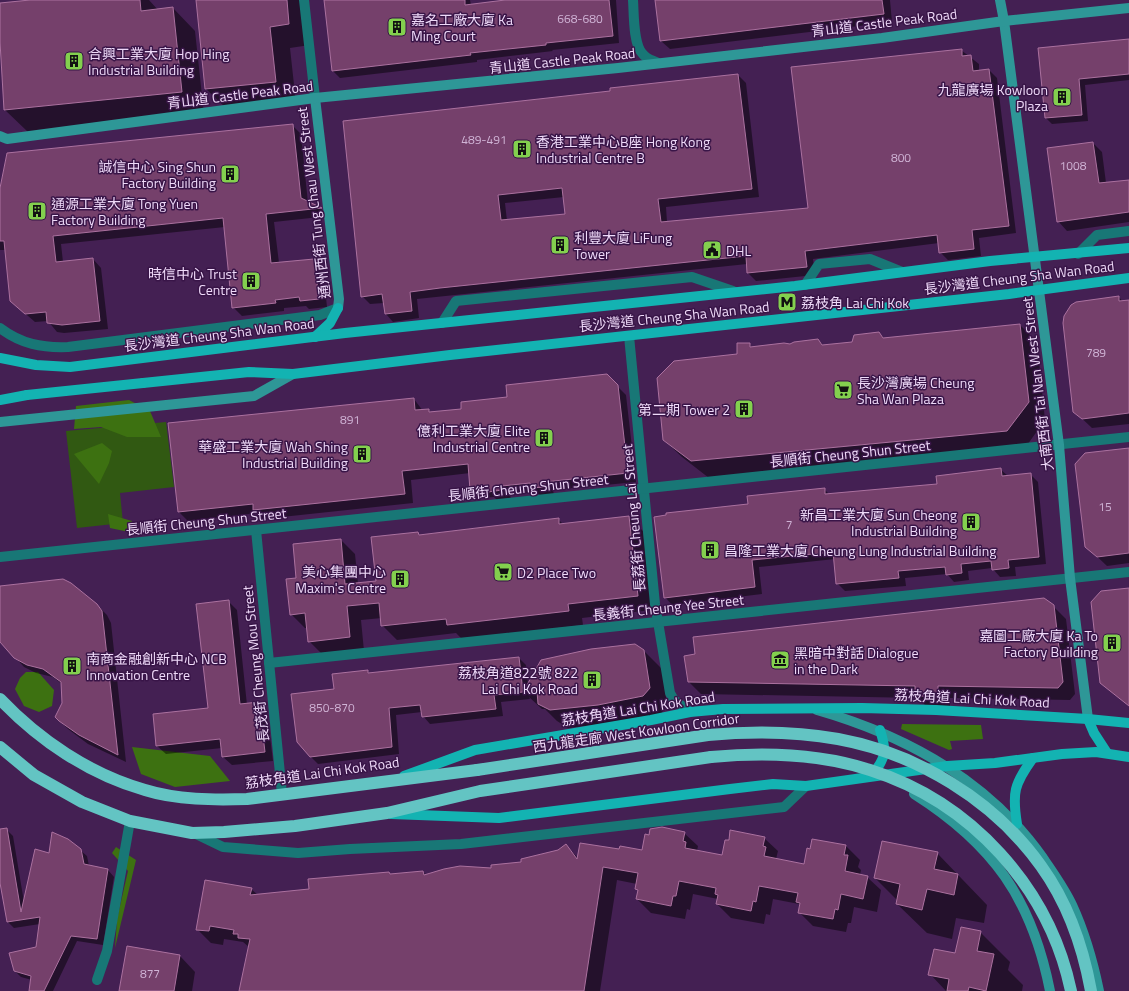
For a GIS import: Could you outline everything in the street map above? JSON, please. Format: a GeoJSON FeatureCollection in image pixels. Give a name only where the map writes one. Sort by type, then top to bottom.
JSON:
{"type":"FeatureCollection","features":[{"type":"Feature","properties":{"kind":"highway","name":"荔枝角道 Lai Chi Kok Road"},"geometry":{"type":"LineString","coordinates":[[0,699],[20,720],[51,745],[85,766],[144,790],[171,796],[221,800],[247,799],[395,779]]}},
{"type":"Feature","properties":{"kind":"highway","name":"西九龍走廊 West Kowloon Corridor"},"geometry":{"type":"LineString","coordinates":[[395,779],[477,770],[700,736],[747,732],[808,734],[871,747],[901,758],[953,784],[977,801],[1020,840],[1040,866],[1068,916],[1077,938],[1090,991]]}},
{"type":"Feature","properties":{"kind":"highway"},"geometry":{"type":"LineString","coordinates":[[0,747],[34,775],[82,802],[130,821],[192,833],[295,826],[387,814],[480,791],[744,754],[777,754],[811,757],[869,770],[921,792],[974,828],[993,846],[1031,891],[1045,916],[1057,943],[1071,991]]}},
{"type":"Feature","properties":{"kind":"main road","name":"長沙灣道 Cheung Sha Wan Road"},"geometry":{"type":"LineString","coordinates":[[0,358],[21,363],[70,367],[442,322],[1129,248]]}},
{"type":"Feature","properties":{"kind":"main road","name":"長沙灣道 Cheung Sha Wan Road"},"geometry":{"type":"LineString","coordinates":[[0,400],[27,395],[249,372],[293,374],[450,355],[1040,290],[1129,278]]}},
{"type":"Feature","properties":{"kind":"main road"},"geometry":{"type":"LineString","coordinates":[[315,337],[330,323],[338,308]]}},
{"type":"Feature","properties":{"kind":"main road"},"geometry":{"type":"LineString","coordinates":[[0,353],[21,363]]}},
{"type":"Feature","properties":{"kind":"main road"},"geometry":{"type":"LineString","coordinates":[[0,363],[21,363]]}},
{"type":"Feature","properties":{"kind":"main road"},"geometry":{"type":"LineString","coordinates":[[0,394],[27,395]]}},
{"type":"Feature","properties":{"kind":"main road","name":"荔枝角道 Lai Chi Kok Road"},"geometry":{"type":"LineString","coordinates":[[395,779],[475,750],[690,712],[723,709],[814,708],[936,710],[1088,719],[1129,723]]}},
{"type":"Feature","properties":{"kind":"main road"},"geometry":{"type":"LineString","coordinates":[[1088,719],[1094,733],[1107,753]]}},
{"type":"Feature","properties":{"kind":"main road"},"geometry":{"type":"LineString","coordinates":[[872,775],[882,763],[884,754],[884,742],[880,730]]}},
{"type":"Feature","properties":{"kind":"main road"},"geometry":{"type":"LineString","coordinates":[[387,814],[499,818],[773,784],[806,786],[872,775],[947,766],[995,763],[1062,754],[1107,753],[1129,757]]}},
{"type":"Feature","properties":{"kind":"main road"},"geometry":{"type":"LineString","coordinates":[[1017,824],[1014,806],[1015,788],[1017,781],[1033,758]]}},
{"type":"Feature","properties":{"kind":"street","name":"通州西街 Tung Chau West Street"},"geometry":{"type":"LineString","coordinates":[[304,0],[339,299],[338,308]]}},
{"type":"Feature","properties":{"kind":"street"},"geometry":{"type":"LineString","coordinates":[[633,0],[637,41],[640,52],[647,58],[658,63]]}},
{"type":"Feature","properties":{"kind":"street","name":"大南西街 Tai Nan West Street"},"geometry":{"type":"LineString","coordinates":[[1000,0],[1040,290],[1059,445],[1070,578],[1088,719]]}},
{"type":"Feature","properties":{"kind":"street","name":"青山道 Castle Peak Road"},"geometry":{"type":"LineString","coordinates":[[2,139],[315,98],[658,63],[882,38],[1004,21],[1129,8]]}},
{"type":"Feature","properties":{"kind":"street","name":"長沙灣道 Cheung Sha Wan Road"},"geometry":{"type":"LineString","coordinates":[[1078,254],[1097,235],[1129,231]]}},
{"type":"Feature","properties":{"kind":"street","name":"長沙灣道 Cheung Sha Wan Road"},"geometry":{"type":"LineString","coordinates":[[805,284],[819,264],[870,259],[902,272]]}},
{"type":"Feature","properties":{"kind":"street","name":"長沙灣道 Cheung Sha Wan Road"},"geometry":{"type":"LineString","coordinates":[[442,322],[456,300],[510,294],[692,277],[733,291]]}},
{"type":"Feature","properties":{"kind":"street","name":"長沙灣道 Cheung Sha Wan Road"},"geometry":{"type":"LineString","coordinates":[[0,328],[12,337],[32,345],[51,348],[68,347],[320,315],[338,308]]}},
{"type":"Feature","properties":{"kind":"street","name":"長荔街 Cheung Lai Street"},"geometry":{"type":"LineString","coordinates":[[629,336],[655,604],[660,622],[670,693],[674,700],[690,712]]}},
{"type":"Feature","properties":{"kind":"street","name":"長沙灣道 Cheung Sha Wan Road"},"geometry":{"type":"LineString","coordinates":[[0,422],[254,396],[293,374]]}},
{"type":"Feature","properties":{"kind":"street","name":"長順街 Cheung Shun Street"},"geometry":{"type":"LineString","coordinates":[[0,557],[1129,437]]}},
{"type":"Feature","properties":{"kind":"street","name":"長茂街 Cheung Mou Street"},"geometry":{"type":"LineString","coordinates":[[256,530],[282,794]]}},
{"type":"Feature","properties":{"kind":"street","name":"長義街 Cheung Yee Street"},"geometry":{"type":"LineString","coordinates":[[269,663],[1129,572]]}},
{"type":"Feature","properties":{"kind":"street","name":"荔枝角道 Lai Chi Kok Road"},"geometry":{"type":"LineString","coordinates":[[814,708],[880,730],[905,742],[947,766],[988,797],[1017,824],[1054,874],[1071,904],[1084,939],[1099,991]]}},
{"type":"Feature","properties":{"kind":"street"},"geometry":{"type":"LineString","coordinates":[[872,775],[914,794],[935,808],[982,848],[1006,877],[1022,903],[1037,940],[1050,991]]}},
{"type":"Feature","properties":{"kind":"street"},"geometry":{"type":"LineString","coordinates":[[192,833],[223,847],[298,853],[461,844],[784,807],[806,786]]}},
{"type":"Feature","properties":{"kind":"street"},"geometry":{"type":"LineString","coordinates":[[97,980],[107,951],[130,821]]}},
{"type":"Feature","properties":{"kind":"green space"},"geometry":{"type":"Polygon","coordinates":[[[129,400],[150,411],[161,437],[127,437],[101,427],[74,429],[76,406],[129,400]]]}},
{"type":"Feature","properties":{"kind":"green space"},"geometry":{"type":"Polygon","coordinates":[[[166,422],[174,487],[120,493],[123,523],[77,528],[66,431],[166,422]]]}},
{"type":"Feature","properties":{"kind":"green space"},"geometry":{"type":"Polygon","coordinates":[[[102,443],[112,451],[109,463],[99,484],[74,454],[102,443]]]}},
{"type":"Feature","properties":{"kind":"green space"},"geometry":{"type":"Polygon","coordinates":[[[108,514],[132,521],[129,532],[110,528],[108,514]]]}},
{"type":"Feature","properties":{"kind":"green space"},"geometry":{"type":"Polygon","coordinates":[[[26,672],[38,672],[54,690],[52,706],[39,712],[24,706],[15,689],[20,678],[26,672]]]}},
{"type":"Feature","properties":{"kind":"green space"},"geometry":{"type":"Polygon","coordinates":[[[902,724],[981,725],[983,739],[950,741],[952,749],[949,750],[901,729],[902,724]]]}},
{"type":"Feature","properties":{"kind":"green space"},"geometry":{"type":"Polygon","coordinates":[[[132,747],[210,756],[230,781],[175,787],[141,774],[132,747]]]}},
{"type":"Feature","properties":{"kind":"green space"},"geometry":{"type":"Polygon","coordinates":[[[116,847],[136,860],[115,948],[117,919],[128,871],[112,853],[116,847]]]}},
{"type":"Feature","properties":{"kind":"building","name":"合興工業大廈 Hop Hing Industrial Building"},"geometry":{"type":"Polygon","coordinates":[[[30,0],[140,0],[141,11],[173,7],[182,92],[4,110],[0,42],[0,3],[30,0]]]}},
{"type":"Feature","properties":{"kind":"building"},"geometry":{"type":"Polygon","coordinates":[[[196,0],[287,0],[289,24],[270,27],[276,82],[205,89],[196,0]]]}},
{"type":"Feature","properties":{"kind":"building"},"geometry":{"type":"Polygon","coordinates":[[[324,0],[465,0],[465,5],[505,0],[609,0],[613,36],[546,43],[546,45],[470,53],[471,55],[332,71],[324,0]]]}},
{"type":"Feature","properties":{"kind":"building"},"geometry":{"type":"Polygon","coordinates":[[[655,0],[882,0],[884,14],[660,41],[655,0]]]}},
{"type":"Feature","properties":{"kind":"building","name":"九龍廣場 Kowloon Plaza"},"geometry":{"type":"Polygon","coordinates":[[[1129,39],[1129,74],[1079,79],[1082,115],[1045,118],[1038,48],[1129,39]]]}},
{"type":"Feature","properties":{"kind":"building"},"geometry":{"type":"Polygon","coordinates":[[[962,49],[962,56],[971,55],[973,71],[989,69],[1009,226],[972,230],[974,249],[939,253],[937,235],[805,251],[807,267],[747,273],[746,256],[410,292],[412,311],[385,314],[382,294],[361,297],[343,121],[610,91],[610,88],[738,74],[752,189],[658,199],[661,222],[808,208],[791,67],[962,49]],[[562,188],[498,195],[501,220],[565,214],[562,188]]]}},
{"type":"Feature","properties":{"kind":"building"},"geometry":{"type":"Polygon","coordinates":[[[293,124],[301,198],[322,208],[266,214],[271,263],[314,259],[319,299],[300,301],[299,297],[275,300],[276,303],[232,308],[223,218],[53,236],[56,262],[93,258],[100,321],[62,325],[47,323],[46,312],[25,314],[10,301],[4,241],[0,241],[0,188],[7,153],[293,124]]]}},
{"type":"Feature","properties":{"kind":"building"},"geometry":{"type":"Polygon","coordinates":[[[1093,142],[1099,183],[1129,180],[1129,212],[1057,222],[1047,148],[1093,142]]]}},
{"type":"Feature","properties":{"kind":"building"},"geometry":{"type":"Polygon","coordinates":[[[1119,296],[1119,301],[1129,300],[1129,413],[1082,419],[1073,412],[1063,323],[1064,316],[1071,305],[1076,302],[1119,296]]]}},
{"type":"Feature","properties":{"kind":"building","name":"長沙灣廣場 Cheung Sha Wan Plaza"},"geometry":{"type":"Polygon","coordinates":[[[1020,324],[1029,402],[1007,431],[691,461],[663,440],[657,378],[674,361],[737,354],[737,343],[750,343],[750,347],[784,343],[790,344],[794,342],[818,339],[822,345],[852,342],[854,335],[879,332],[883,338],[1020,324]]]}},
{"type":"Feature","properties":{"kind":"building"},"geometry":{"type":"Polygon","coordinates":[[[607,374],[618,385],[628,473],[545,482],[545,487],[531,488],[530,483],[502,486],[502,490],[488,492],[488,488],[470,490],[468,464],[402,471],[405,494],[253,510],[253,504],[178,512],[168,423],[414,398],[415,410],[429,409],[429,412],[461,409],[461,402],[507,397],[506,385],[607,374]]]}},
{"type":"Feature","properties":{"kind":"building"},"geometry":{"type":"Polygon","coordinates":[[[1129,448],[1129,553],[1097,557],[1085,547],[1075,464],[1085,453],[1129,448]]]}},
{"type":"Feature","properties":{"kind":"building"},"geometry":{"type":"Polygon","coordinates":[[[1001,468],[1002,476],[1031,473],[1039,557],[1008,560],[1009,568],[992,570],[991,561],[961,564],[962,573],[946,575],[945,567],[898,571],[899,578],[836,584],[833,552],[752,560],[755,587],[664,598],[654,517],[666,515],[666,513],[748,504],[747,496],[825,488],[825,494],[937,484],[936,476],[1001,468]]]}},
{"type":"Feature","properties":{"kind":"building"},"geometry":{"type":"Polygon","coordinates":[[[629,516],[638,596],[568,604],[569,611],[447,625],[446,619],[381,626],[379,603],[347,606],[350,637],[308,642],[305,613],[290,615],[286,579],[296,578],[293,544],[341,539],[345,584],[376,581],[371,537],[418,532],[419,535],[559,518],[559,524],[629,516]]]}},
{"type":"Feature","properties":{"kind":"building","name":"南商金融創新中心 NCB Innovation Centre"},"geometry":{"type":"Polygon","coordinates":[[[63,579],[71,583],[97,604],[102,611],[118,755],[79,735],[59,721],[55,717],[62,703],[61,682],[43,669],[27,665],[14,658],[0,642],[0,586],[63,579]]]}},
{"type":"Feature","properties":{"kind":"building","name":"嘉圖工廠大廈 Ka To Factory Building"},"geometry":{"type":"Polygon","coordinates":[[[1129,588],[1129,706],[1100,683],[1091,602],[1101,591],[1129,588]]]}},
{"type":"Feature","properties":{"kind":"building"},"geometry":{"type":"Polygon","coordinates":[[[1044,598],[1054,605],[1063,682],[1058,688],[938,686],[938,696],[915,696],[915,686],[688,682],[684,656],[695,654],[693,637],[1044,598]]]}},
{"type":"Feature","properties":{"kind":"building"},"geometry":{"type":"Polygon","coordinates":[[[229,600],[240,704],[259,702],[265,752],[222,757],[220,739],[156,746],[153,714],[208,708],[196,604],[229,600]]]}},
{"type":"Feature","properties":{"kind":"building","name":"荔枝角道822號 822 Lai Chi Kok Road"},"geometry":{"type":"Polygon","coordinates":[[[635,644],[644,650],[650,688],[643,696],[598,705],[550,710],[538,704],[537,691],[523,692],[541,660],[591,649],[635,644]]]}},
{"type":"Feature","properties":{"kind":"building"},"geometry":{"type":"Polygon","coordinates":[[[519,657],[523,692],[494,695],[496,709],[422,717],[420,705],[389,708],[392,747],[310,757],[297,742],[291,694],[334,689],[332,674],[368,670],[368,673],[519,657]]]}},
{"type":"Feature","properties":{"kind":"building"},"geometry":{"type":"Polygon","coordinates":[[[662,827],[685,832],[683,841],[686,842],[685,848],[722,855],[725,840],[729,840],[730,830],[765,837],[763,846],[766,847],[764,856],[804,864],[807,848],[810,849],[812,839],[846,845],[844,855],[848,855],[845,871],[868,876],[863,899],[841,894],[838,910],[835,909],[833,919],[798,913],[800,903],[796,902],[798,893],[759,886],[756,902],[753,901],[751,911],[716,904],[718,895],[715,894],[716,888],[679,881],[676,896],[673,896],[671,906],[636,899],[638,890],[635,889],[638,873],[603,867],[584,991],[239,991],[250,939],[238,938],[238,934],[233,934],[234,930],[210,926],[209,931],[196,930],[205,880],[252,888],[250,895],[309,889],[308,879],[389,872],[390,874],[423,871],[424,875],[460,866],[491,868],[491,865],[521,862],[521,859],[558,850],[566,844],[577,859],[580,843],[619,849],[620,846],[642,850],[645,834],[649,835],[650,829],[662,827]]]}},
{"type":"Feature","properties":{"kind":"building"},"geometry":{"type":"Polygon","coordinates":[[[7,828],[21,912],[35,849],[49,853],[52,832],[68,839],[81,849],[84,864],[108,869],[97,939],[71,936],[44,991],[29,991],[31,976],[14,971],[9,953],[36,947],[40,917],[7,922],[0,883],[0,829],[7,828]]]}},
{"type":"Feature","properties":{"kind":"building"},"geometry":{"type":"Polygon","coordinates":[[[882,841],[938,852],[934,869],[958,874],[954,895],[927,889],[922,910],[896,904],[900,884],[874,878],[882,841]]]}},
{"type":"Feature","properties":{"kind":"building"},"geometry":{"type":"Polygon","coordinates":[[[961,927],[981,931],[977,951],[994,954],[986,991],[969,987],[968,991],[947,991],[949,979],[928,975],[934,949],[955,953],[961,927]]]}},
{"type":"Feature","properties":{"kind":"building"},"geometry":{"type":"Polygon","coordinates":[[[127,946],[180,955],[174,991],[119,991],[127,946]]]}},
{"type":"Feature","properties":{"kind":"place","name":"嘉名工廠大廈 Ka Ming Court"},"geometry":{"type":"Point","coordinates":[397,27]}},
{"type":"Feature","properties":{"kind":"place","name":"合興工業大廈 Hop Hing Industrial Building"},"geometry":{"type":"Point","coordinates":[74,61]}},
{"type":"Feature","properties":{"kind":"place","name":"九龍廣場 Kowloon Plaza"},"geometry":{"type":"Point","coordinates":[1062,97]}},
{"type":"Feature","properties":{"kind":"place","name":"香港工業中心B座 Hong Kong Industrial Centre B"},"geometry":{"type":"Point","coordinates":[522,149]}},
{"type":"Feature","properties":{"kind":"place","name":"誠信中心 Sing Shun Factory Building"},"geometry":{"type":"Point","coordinates":[230,174]}},
{"type":"Feature","properties":{"kind":"place","name":"通源工業大廈 Tong Yuen Factory Building"},"geometry":{"type":"Point","coordinates":[37,211]}},
{"type":"Feature","properties":{"kind":"place","name":"利豐大廈 LiFung Tower"},"geometry":{"type":"Point","coordinates":[560,245]}},
{"type":"Feature","properties":{"kind":"place","name":"DHL"},"geometry":{"type":"Point","coordinates":[712,250]}},
{"type":"Feature","properties":{"kind":"place","name":"時信中心 Trust Centre"},"geometry":{"type":"Point","coordinates":[251,281]}},
{"type":"Feature","properties":{"kind":"place","name":"荔枝角 Lai Chi Kok"},"geometry":{"type":"Point","coordinates":[787,302]}},
{"type":"Feature","properties":{"kind":"place","name":"長沙灣廣場 Cheung Sha Wan Plaza"},"geometry":{"type":"Point","coordinates":[843,390]}},
{"type":"Feature","properties":{"kind":"place","name":"第二期 Tower 2"},"geometry":{"type":"Point","coordinates":[744,409]}},
{"type":"Feature","properties":{"kind":"place","name":"億利工業大廈 Elite Industrial Centre"},"geometry":{"type":"Point","coordinates":[544,438]}},
{"type":"Feature","properties":{"kind":"place","name":"華盛工業大廈 Wah Shing Industrial Building"},"geometry":{"type":"Point","coordinates":[362,454]}},
{"type":"Feature","properties":{"kind":"place","name":"新昌工業大廈 Sun Cheong Industrial Building"},"geometry":{"type":"Point","coordinates":[971,522]}},
{"type":"Feature","properties":{"kind":"place","name":"昌隆工業大廈 Cheung Lung Industrial Building"},"geometry":{"type":"Point","coordinates":[710,550]}},
{"type":"Feature","properties":{"kind":"place","name":"D2 Place Two"},"geometry":{"type":"Point","coordinates":[503,572]}},
{"type":"Feature","properties":{"kind":"place","name":"美心集團中心 Maxim's Centre"},"geometry":{"type":"Point","coordinates":[400,579]}},
{"type":"Feature","properties":{"kind":"place","name":"嘉圖工廠大廈 Ka To Factory Building"},"geometry":{"type":"Point","coordinates":[1112,643]}},
{"type":"Feature","properties":{"kind":"place","name":"黑暗中對話 Dialogue in the Dark"},"geometry":{"type":"Point","coordinates":[780,660]}},
{"type":"Feature","properties":{"kind":"place","name":"南商金融創新中心 NCB Innovation Centre"},"geometry":{"type":"Point","coordinates":[72,666]}},
{"type":"Feature","properties":{"kind":"place","name":"荔枝角道822號 822 Lai Chi Kok Road"},"geometry":{"type":"Point","coordinates":[592,680]}}]}
